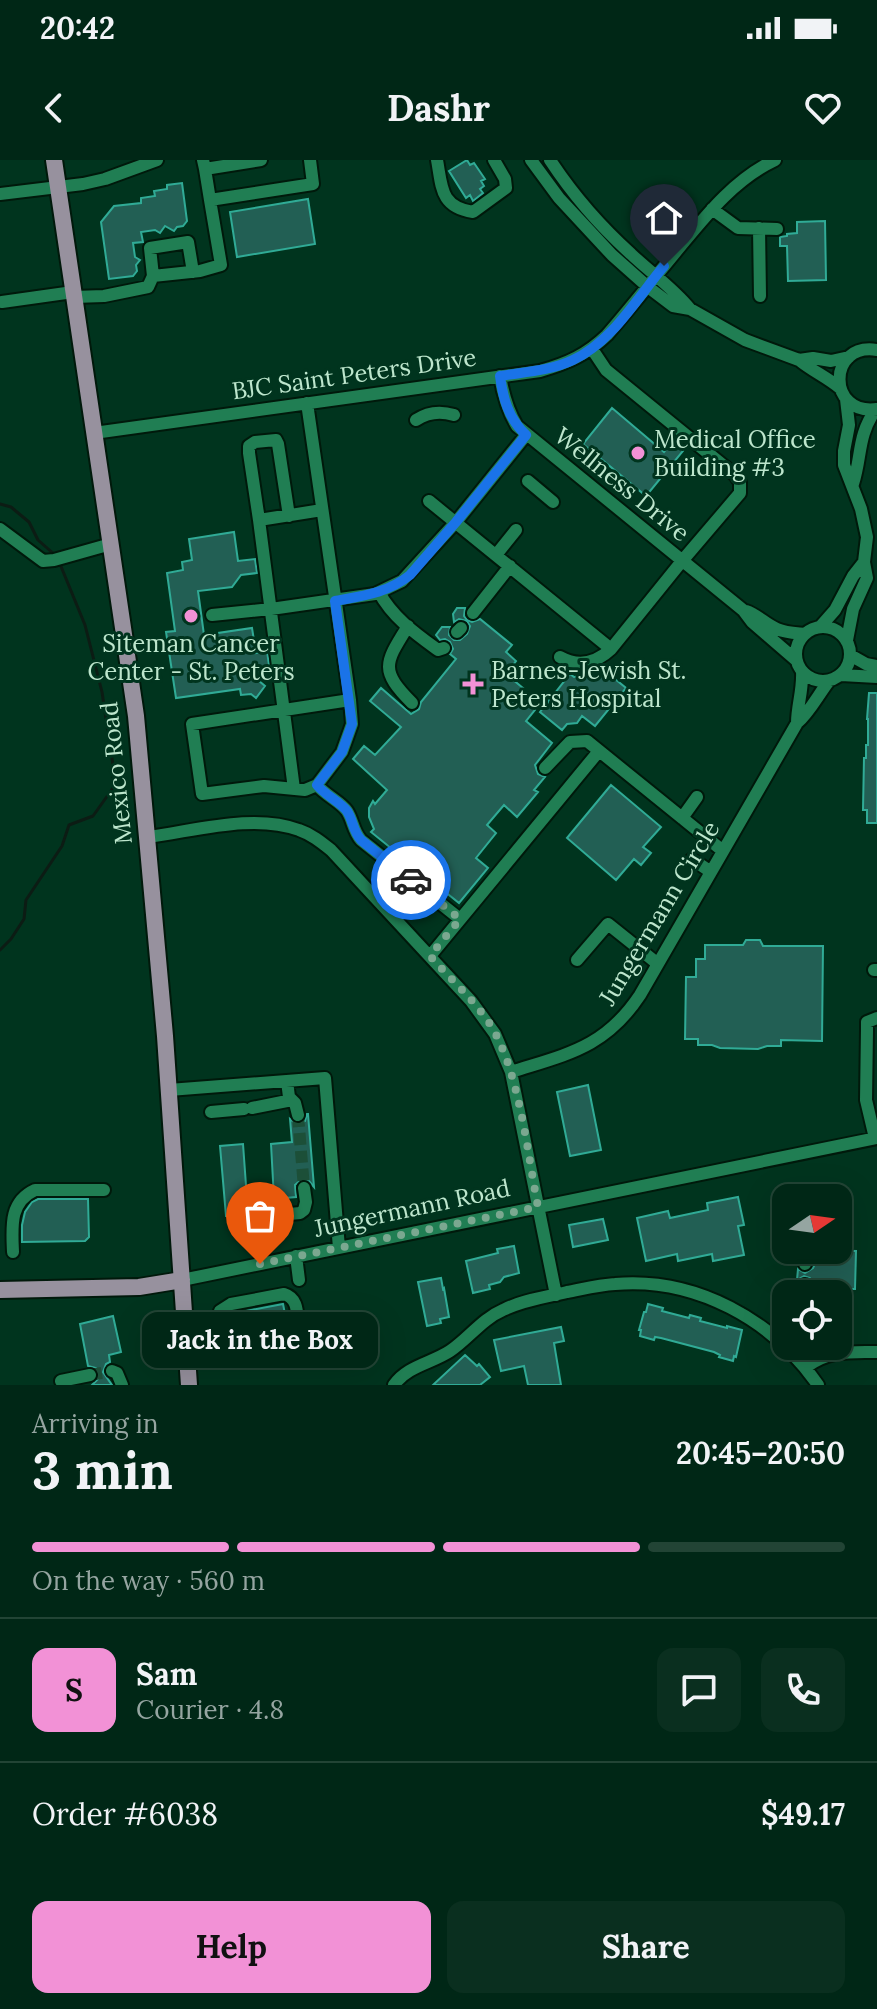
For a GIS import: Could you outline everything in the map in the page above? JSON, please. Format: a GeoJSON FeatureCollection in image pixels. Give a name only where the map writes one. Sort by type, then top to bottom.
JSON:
{"type":"FeatureCollection","features":[{"type":"Feature","properties":{"kind":"main road","name":"Mexico Road"},"geometry":{"type":"LineString","coordinates":[[54,160],[136,716],[169,1090],[189,1385]]}},
{"type":"Feature","properties":{"kind":"main road","name":"Jungermann Road"},"geometry":{"type":"LineString","coordinates":[[0,1290],[139,1287],[182,1280]]}},
{"type":"Feature","properties":{"kind":"street"},"geometry":{"type":"LineString","coordinates":[[153,276],[193,272],[221,265],[204,165],[261,160]]}},
{"type":"Feature","properties":{"kind":"street"},"geometry":{"type":"LineString","coordinates":[[210,200],[313,184],[310,160]]}},
{"type":"Feature","properties":{"kind":"street"},"geometry":{"type":"LineString","coordinates":[[437,160],[444,198],[452,205],[473,212],[506,188],[505,179],[494,160]]}},
{"type":"Feature","properties":{"kind":"street"},"geometry":{"type":"LineString","coordinates":[[531,160],[579,221],[648,287],[673,306],[690,309],[745,340],[799,360],[826,377],[857,407],[877,409]]}},
{"type":"Feature","properties":{"kind":"street"},"geometry":{"type":"LineString","coordinates":[[550,160],[604,228],[690,309]]}},
{"type":"Feature","properties":{"kind":"street","name":"BJC Saint Peters Drive"},"geometry":{"type":"LineString","coordinates":[[94,433],[540,371],[571,361],[592,349],[607,335],[712,209],[739,183],[775,160]]}},
{"type":"Feature","properties":{"kind":"street"},"geometry":{"type":"LineString","coordinates":[[0,194],[105,179],[153,161]]}},
{"type":"Feature","properties":{"kind":"street"},"geometry":{"type":"LineString","coordinates":[[712,209],[738,228],[777,229]]}},
{"type":"Feature","properties":{"kind":"street"},"geometry":{"type":"LineString","coordinates":[[759,228],[760,296]]}},
{"type":"Feature","properties":{"kind":"street"},"geometry":{"type":"LineString","coordinates":[[2,302],[73,295],[104,296],[148,287],[153,276],[150,248],[188,242],[193,272]]}},
{"type":"Feature","properties":{"kind":"street"},"geometry":{"type":"LineString","coordinates":[[560,657],[580,663],[601,658],[611,649],[740,493],[740,482],[735,475],[606,370],[592,349]]}},
{"type":"Feature","properties":{"kind":"street"},"geometry":{"type":"LineString","coordinates":[[799,360],[813,358],[831,361],[865,349],[877,350]]}},
{"type":"Feature","properties":{"kind":"street"},"geometry":{"type":"LineString","coordinates":[[835,678],[849,665],[847,640],[853,609],[867,578],[869,557],[866,524],[844,465],[849,425],[840,372],[849,357]]}},
{"type":"Feature","properties":{"kind":"street","name":"Wellness Drive"},"geometry":{"type":"LineString","coordinates":[[500,376],[509,413],[526,435],[743,610],[799,666]]}},
{"type":"Feature","properties":{"kind":"street"},"geometry":{"type":"LineString","coordinates":[[307,403],[350,700],[352,724],[342,752],[317,785],[305,790],[264,786],[202,794],[192,724],[350,700]]}},
{"type":"Feature","properties":{"kind":"street"},"geometry":{"type":"LineString","coordinates":[[853,484],[862,434],[877,409]]}},
{"type":"Feature","properties":{"kind":"street"},"geometry":{"type":"LineString","coordinates":[[416,420],[438,412],[454,415]]}},
{"type":"Feature","properties":{"kind":"street"},"geometry":{"type":"LineString","coordinates":[[212,615],[335,601],[379,592],[402,581],[456,522],[526,435]]}},
{"type":"Feature","properties":{"kind":"street"},"geometry":{"type":"LineString","coordinates":[[289,516],[278,444],[276,440],[255,442],[249,446],[249,453],[294,789]]}},
{"type":"Feature","properties":{"kind":"street"},"geometry":{"type":"LineString","coordinates":[[528,481],[553,502]]}},
{"type":"Feature","properties":{"kind":"street"},"geometry":{"type":"LineString","coordinates":[[429,501],[611,649]]}},
{"type":"Feature","properties":{"kind":"street"},"geometry":{"type":"LineString","coordinates":[[259,520],[322,510]]}},
{"type":"Feature","properties":{"kind":"street"},"geometry":{"type":"LineString","coordinates":[[0,529],[43,561],[111,544]]}},
{"type":"Feature","properties":{"kind":"street"},"geometry":{"type":"LineString","coordinates":[[496,555],[516,530]]}},
{"type":"Feature","properties":{"kind":"street"},"geometry":{"type":"LineString","coordinates":[[869,557],[853,576],[835,610],[820,627],[805,634],[797,647],[799,666],[813,680],[850,674],[877,677]]}},
{"type":"Feature","properties":{"kind":"street"},"geometry":{"type":"LineString","coordinates":[[473,613],[510,566]]}},
{"type":"Feature","properties":{"kind":"street"},"geometry":{"type":"LineString","coordinates":[[379,592],[386,605],[408,626],[438,650],[444,648]]}},
{"type":"Feature","properties":{"kind":"street","name":"Wellness Drive"},"geometry":{"type":"LineString","coordinates":[[743,610],[757,615],[778,630],[805,634]]}},
{"type":"Feature","properties":{"kind":"street"},"geometry":{"type":"LineString","coordinates":[[408,626],[390,654],[389,669],[395,686],[412,703]]}},
{"type":"Feature","properties":{"kind":"street"},"geometry":{"type":"LineString","coordinates":[[820,627],[835,629],[847,640]]}},
{"type":"Feature","properties":{"kind":"street"},"geometry":{"type":"LineString","coordinates":[[850,655],[877,666]]}},
{"type":"Feature","properties":{"kind":"street","name":"Jungermann Circle"},"geometry":{"type":"LineString","coordinates":[[797,723],[802,690],[799,666]]}},
{"type":"Feature","properties":{"kind":"street","name":"Jungermann Circle"},"geometry":{"type":"LineString","coordinates":[[511,1072],[578,1050],[601,1038],[632,1008],[797,723],[805,716],[817,695],[835,678]]}},
{"type":"Feature","properties":{"kind":"street"},"geometry":{"type":"LineString","coordinates":[[545,768],[563,747],[573,741],[587,741],[723,851]]}},
{"type":"Feature","properties":{"kind":"street"},"geometry":{"type":"LineString","coordinates":[[430,956],[599,751]]}},
{"type":"Feature","properties":{"kind":"street"},"geometry":{"type":"LineString","coordinates":[[317,785],[346,809],[361,840],[460,919]]}},
{"type":"Feature","properties":{"kind":"street"},"geometry":{"type":"LineString","coordinates":[[682,818],[697,797]]}},
{"type":"Feature","properties":{"kind":"street"},"geometry":{"type":"LineString","coordinates":[[148,837],[253,823],[300,830],[331,850],[430,956],[487,1020],[511,1072],[556,1295]]}},
{"type":"Feature","properties":{"kind":"street"},"geometry":{"type":"LineString","coordinates":[[692,859],[711,872]]}},
{"type":"Feature","properties":{"kind":"street"},"geometry":{"type":"LineString","coordinates":[[577,960],[608,924],[658,964]]}},
{"type":"Feature","properties":{"kind":"street"},"geometry":{"type":"LineString","coordinates":[[872,1020],[872,1089],[866,1100],[873,1108],[876,1138]]}},
{"type":"Feature","properties":{"kind":"street"},"geometry":{"type":"LineString","coordinates":[[169,1090],[325,1078],[339,1248]]}},
{"type":"Feature","properties":{"kind":"street"},"geometry":{"type":"LineString","coordinates":[[287,1081],[289,1097],[297,1107],[298,1115]]}},
{"type":"Feature","properties":{"kind":"street"},"geometry":{"type":"LineString","coordinates":[[211,1112],[292,1100]]}},
{"type":"Feature","properties":{"kind":"street","name":"Jungermann Road"},"geometry":{"type":"LineString","coordinates":[[182,1280],[876,1138]]}},
{"type":"Feature","properties":{"kind":"street"},"geometry":{"type":"LineString","coordinates":[[256,1217],[300,1213],[306,1202],[304,1188]]}},
{"type":"Feature","properties":{"kind":"street"},"geometry":{"type":"LineString","coordinates":[[13,1252],[14,1213],[29,1193],[35,1190],[104,1190]]}},
{"type":"Feature","properties":{"kind":"street"},"geometry":{"type":"LineString","coordinates":[[296,1256],[299,1280]]}},
{"type":"Feature","properties":{"kind":"street"},"geometry":{"type":"LineString","coordinates":[[394,1385],[402,1375],[453,1349],[500,1311],[520,1303],[593,1287],[634,1284],[659,1285],[695,1294],[742,1313],[771,1333],[806,1367],[818,1385]]}},
{"type":"Feature","properties":{"kind":"street"},"geometry":{"type":"LineString","coordinates":[[220,1311],[231,1304],[284,1294],[295,1303],[298,1322]]}},
{"type":"Feature","properties":{"kind":"street"},"geometry":{"type":"LineString","coordinates":[[806,1367],[821,1357],[836,1353],[877,1352]]}},
{"type":"Feature","properties":{"kind":"street"},"geometry":{"type":"LineString","coordinates":[[112,1371],[117,1373],[122,1385]]}},
{"type":"Feature","properties":{"kind":"street"},"geometry":{"type":"LineString","coordinates":[[61,1381],[90,1375]]}},
{"type":"Feature","properties":{"kind":"building"},"geometry":{"type":"Polygon","coordinates":[[[467,160],[470,165],[474,163],[485,179],[481,181],[483,193],[473,201],[470,195],[466,198],[449,171],[467,160]]]}},
{"type":"Feature","properties":{"kind":"building"},"geometry":{"type":"Polygon","coordinates":[[[182,183],[187,221],[174,231],[165,226],[160,233],[155,230],[141,232],[143,242],[133,243],[135,257],[140,260],[136,265],[137,271],[133,276],[109,279],[101,222],[114,206],[141,203],[141,198],[155,196],[154,191],[182,183]]]}},
{"type":"Feature","properties":{"kind":"building"},"geometry":{"type":"Polygon","coordinates":[[[308,199],[315,244],[237,257],[230,212],[308,199]]]}},
{"type":"Feature","properties":{"kind":"building"},"geometry":{"type":"Polygon","coordinates":[[[825,221],[826,280],[788,281],[787,246],[780,246],[780,237],[797,233],[797,222],[825,221]]]}},
{"type":"Feature","properties":{"kind":"building","name":"Medical Office Building #3"},"geometry":{"type":"Polygon","coordinates":[[[612,408],[664,452],[672,442],[683,451],[646,496],[583,444],[612,408]]]}},
{"type":"Feature","properties":{"kind":"building","name":"Siteman Cancer Center - St. Peters"},"geometry":{"type":"Polygon","coordinates":[[[234,532],[238,561],[255,559],[257,573],[241,575],[232,587],[198,591],[204,635],[252,628],[256,653],[267,651],[270,672],[252,675],[265,686],[256,698],[251,694],[241,695],[240,689],[176,698],[166,632],[175,631],[167,573],[183,570],[182,562],[192,560],[189,539],[234,532]]]}},
{"type":"Feature","properties":{"kind":"building"},"geometry":{"type":"Polygon","coordinates":[[[457,608],[465,608],[467,620],[480,619],[512,645],[506,652],[516,661],[506,674],[523,688],[519,692],[524,696],[522,699],[535,710],[526,721],[552,743],[535,765],[538,774],[545,777],[534,790],[538,792],[517,817],[504,805],[487,825],[496,833],[476,858],[488,868],[459,903],[371,832],[374,829],[369,808],[387,790],[353,759],[364,746],[375,755],[401,727],[370,701],[381,688],[411,714],[419,709],[421,702],[456,659],[450,654],[453,649],[450,642],[440,640],[436,635],[442,627],[450,627],[449,635],[454,640],[460,640],[467,634],[470,626],[467,621],[459,619],[454,622],[453,614],[457,608]]]}},
{"type":"Feature","properties":{"kind":"building"},"geometry":{"type":"Polygon","coordinates":[[[604,670],[626,688],[595,726],[582,716],[577,723],[567,724],[562,730],[540,712],[570,674],[574,677],[598,677],[604,670]]]}},
{"type":"Feature","properties":{"kind":"building"},"geometry":{"type":"Polygon","coordinates":[[[869,693],[877,693],[877,823],[867,823],[867,810],[863,810],[869,693]]]}},
{"type":"Feature","properties":{"kind":"building"},"geometry":{"type":"Polygon","coordinates":[[[611,785],[661,827],[643,847],[651,853],[641,865],[634,859],[616,880],[567,838],[611,785]]]}},
{"type":"Feature","properties":{"kind":"building"},"geometry":{"type":"Polygon","coordinates":[[[746,940],[760,940],[763,946],[823,946],[822,1041],[781,1040],[781,1046],[758,1049],[698,1045],[698,1039],[685,1039],[686,977],[696,977],[696,959],[705,959],[705,945],[743,945],[746,940]]]}},
{"type":"Feature","properties":{"kind":"building"},"geometry":{"type":"Polygon","coordinates":[[[588,1085],[601,1150],[570,1156],[557,1092],[588,1085]]]}},
{"type":"Feature","properties":{"kind":"building"},"geometry":{"type":"Polygon","coordinates":[[[307,1114],[314,1187],[308,1180],[302,1179],[295,1185],[296,1197],[274,1199],[271,1144],[292,1142],[290,1119],[301,1123],[307,1114]]]}},
{"type":"Feature","properties":{"kind":"building"},"geometry":{"type":"Polygon","coordinates":[[[243,1144],[248,1213],[226,1216],[220,1146],[243,1144]]]}},
{"type":"Feature","properties":{"kind":"building"},"geometry":{"type":"Polygon","coordinates":[[[738,1197],[744,1225],[738,1226],[744,1255],[713,1261],[712,1254],[678,1261],[677,1254],[646,1261],[637,1218],[668,1211],[670,1218],[708,1210],[707,1203],[738,1197]]]}},
{"type":"Feature","properties":{"kind":"building"},"geometry":{"type":"Polygon","coordinates":[[[38,1199],[88,1199],[89,1237],[85,1241],[22,1242],[25,1212],[38,1199]]]}},
{"type":"Feature","properties":{"kind":"building"},"geometry":{"type":"Polygon","coordinates":[[[603,1219],[608,1240],[573,1247],[569,1225],[603,1219]]]}},
{"type":"Feature","properties":{"kind":"building"},"geometry":{"type":"Polygon","coordinates":[[[514,1246],[519,1273],[489,1285],[490,1289],[473,1293],[466,1261],[514,1246]]]}},
{"type":"Feature","properties":{"kind":"building"},"geometry":{"type":"Polygon","coordinates":[[[852,1251],[856,1251],[855,1289],[852,1289],[852,1280],[811,1280],[804,1276],[797,1280],[798,1269],[805,1273],[815,1264],[852,1264],[852,1251]]]}},
{"type":"Feature","properties":{"kind":"building"},"geometry":{"type":"Polygon","coordinates":[[[441,1278],[449,1317],[440,1319],[441,1323],[427,1326],[418,1282],[441,1278]]]}},
{"type":"Feature","properties":{"kind":"building"},"geometry":{"type":"Polygon","coordinates":[[[283,1304],[285,1314],[242,1325],[240,1312],[283,1304]]]}},
{"type":"Feature","properties":{"kind":"building"},"geometry":{"type":"Polygon","coordinates":[[[648,1304],[663,1308],[662,1311],[689,1318],[690,1315],[701,1318],[700,1321],[742,1330],[736,1357],[733,1361],[714,1352],[661,1338],[655,1337],[654,1340],[640,1336],[639,1330],[648,1304]]]}},
{"type":"Feature","properties":{"kind":"building"},"geometry":{"type":"Polygon","coordinates":[[[113,1316],[121,1352],[109,1355],[110,1362],[103,1372],[112,1385],[92,1385],[99,1374],[96,1368],[88,1366],[80,1324],[113,1316]]]}},
{"type":"Feature","properties":{"kind":"building"},"geometry":{"type":"Polygon","coordinates":[[[561,1327],[564,1341],[554,1343],[561,1385],[528,1385],[524,1366],[501,1371],[494,1340],[561,1327]]]}},
{"type":"Feature","properties":{"kind":"building"},"geometry":{"type":"Polygon","coordinates":[[[465,1355],[477,1366],[479,1364],[490,1377],[480,1385],[433,1385],[465,1355]]]}},
{"type":"Feature","properties":{"kind":"waterway"},"geometry":{"type":"LineString","coordinates":[[0,504],[11,507],[29,522],[38,540],[55,555]]}},
{"type":"Feature","properties":{"kind":"waterway"},"geometry":{"type":"LineString","coordinates":[[0,950],[24,919],[26,900],[62,846],[69,825],[93,816],[113,788],[113,765],[102,692],[85,625],[60,564]]}},
{"type":"Feature","properties":{"kind":"tunnel"},"geometry":{"type":"LineString","coordinates":[[298,1115],[304,1188]]}},
{"type":"Feature","properties":{"kind":"tunnel"},"geometry":{"type":"LineString","coordinates":[[90,1375],[112,1371]]}},
{"type":"Feature","properties":{"kind":"way so far"},"geometry":{"type":"LineString","coordinates":[[260,1264],[538,1207],[518,1102],[503,1051],[487,1020],[430,956],[460,919],[411,880]]}},
{"type":"Feature","properties":{"kind":"place","name":"Medical Office Building #3"},"geometry":{"type":"Point","coordinates":[638,453]}},
{"type":"Feature","properties":{"kind":"place","name":"Siteman Cancer Center - St. Peters"},"geometry":{"type":"Point","coordinates":[191,616]}},
{"type":"Feature","properties":{"kind":"place","name":"Barnes-Jewish St. Peters Hospital"},"geometry":{"type":"Point","coordinates":[473,684]}},
{"type":"Feature","properties":{"kind":"place","name":"Jack in the Box"},"geometry":{"type":"Point","coordinates":[260,1264]}},
{"type":"Feature","properties":{"kind":"route"},"geometry":{"type":"LineString","coordinates":[[411,880],[356,835],[346,809],[317,785],[342,752],[352,724],[335,601],[375,594],[410,575],[526,435],[509,413],[500,376],[540,371],[571,361],[595,347],[664,266]]}}]}
